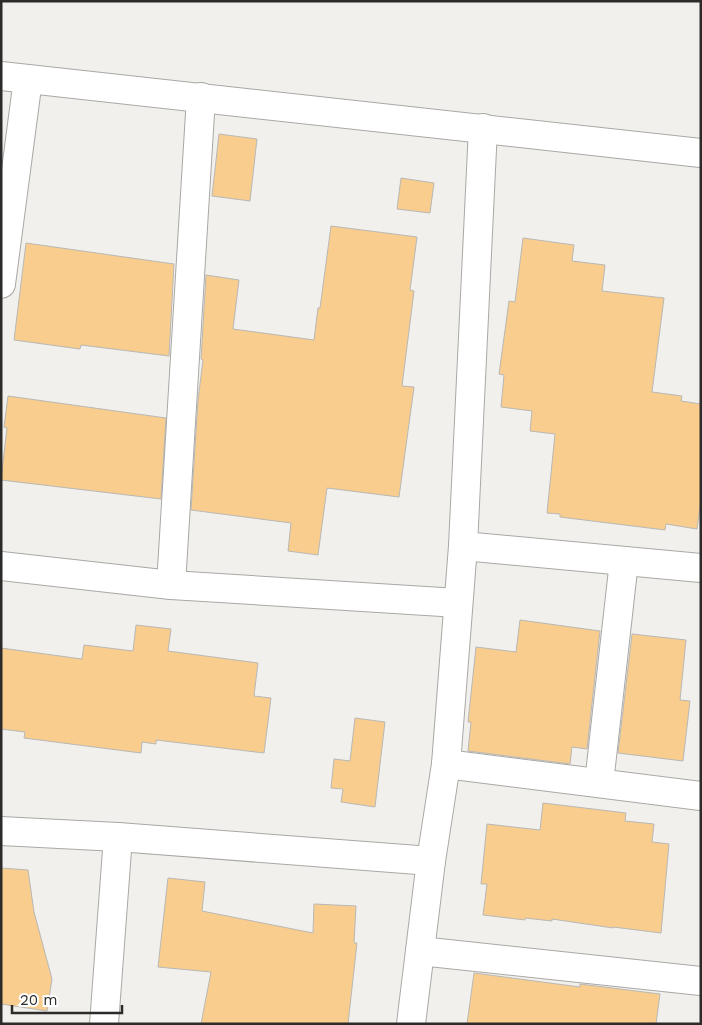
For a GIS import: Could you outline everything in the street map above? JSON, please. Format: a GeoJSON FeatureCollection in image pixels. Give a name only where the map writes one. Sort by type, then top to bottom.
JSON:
{"type":"FeatureCollection","features":[{"type":"Feature","properties":{"kind":"street"},"geometry":{"type":"LineString","coordinates":[[1,76],[701,153]]}},
{"type":"Feature","properties":{"kind":"street"},"geometry":{"type":"LineString","coordinates":[[1,284],[28,79]]}},
{"type":"Feature","properties":{"kind":"street"},"geometry":{"type":"LineString","coordinates":[[171,585],[201,97]]}},
{"type":"Feature","properties":{"kind":"street"},"geometry":{"type":"LineString","coordinates":[[411,1024],[431,860],[446,764],[463,546],[483,128]]}},
{"type":"Feature","properties":{"kind":"street"},"geometry":{"type":"LineString","coordinates":[[463,546],[701,568]]}},
{"type":"Feature","properties":{"kind":"street"},"geometry":{"type":"LineString","coordinates":[[599,783],[624,561]]}},
{"type":"Feature","properties":{"kind":"street"},"geometry":{"type":"LineString","coordinates":[[1,566],[171,585],[458,603]]}},
{"type":"Feature","properties":{"kind":"street"},"geometry":{"type":"LineString","coordinates":[[446,764],[701,796]]}},
{"type":"Feature","properties":{"kind":"street"},"geometry":{"type":"LineString","coordinates":[[1,831],[118,837],[431,860]]}},
{"type":"Feature","properties":{"kind":"street"},"geometry":{"type":"LineString","coordinates":[[104,1024],[118,837]]}},
{"type":"Feature","properties":{"kind":"street"},"geometry":{"type":"LineString","coordinates":[[420,951],[701,981]]}},
{"type":"Feature","properties":{"kind":"building"},"geometry":{"type":"Polygon","coordinates":[[[219,134],[257,139],[250,201],[212,196],[219,134]]]}},
{"type":"Feature","properties":{"kind":"building"},"geometry":{"type":"Polygon","coordinates":[[[401,178],[434,183],[430,213],[397,209],[401,178]]]}},
{"type":"Feature","properties":{"kind":"building"},"geometry":{"type":"Polygon","coordinates":[[[331,226],[417,237],[410,290],[414,291],[402,386],[414,387],[399,497],[327,488],[318,555],[288,551],[291,523],[191,510],[198,400],[203,360],[201,359],[206,275],[239,280],[233,329],[314,340],[331,226]]]}},
{"type":"Feature","properties":{"kind":"building"},"geometry":{"type":"Polygon","coordinates":[[[523,238],[574,245],[572,261],[605,265],[602,291],[664,298],[652,392],[682,396],[681,401],[701,404],[701,501],[697,529],[666,524],[665,530],[560,517],[560,514],[547,513],[555,434],[530,431],[532,411],[501,407],[504,375],[499,374],[509,301],[515,302],[523,238]]]}},
{"type":"Feature","properties":{"kind":"building"},"geometry":{"type":"Polygon","coordinates":[[[26,243],[174,264],[169,356],[81,345],[80,349],[14,340],[26,243]]]}},
{"type":"Feature","properties":{"kind":"building"},"geometry":{"type":"Polygon","coordinates":[[[8,396],[166,418],[161,499],[1,480],[7,428],[4,427],[8,396]]]}},
{"type":"Feature","properties":{"kind":"building"},"geometry":{"type":"Polygon","coordinates":[[[520,620],[600,631],[587,749],[572,747],[570,764],[468,751],[471,722],[468,722],[476,647],[516,652],[520,620]]]}},
{"type":"Feature","properties":{"kind":"building"},"geometry":{"type":"Polygon","coordinates":[[[136,625],[171,629],[168,651],[258,663],[254,696],[271,698],[264,753],[156,740],[156,744],[142,742],[141,753],[24,738],[25,732],[1,729],[1,648],[82,659],[84,645],[133,651],[136,625]]]}},
{"type":"Feature","properties":{"kind":"building"},"geometry":{"type":"Polygon","coordinates":[[[632,634],[686,640],[680,700],[690,701],[683,761],[618,753],[632,634]]]}},
{"type":"Feature","properties":{"kind":"building"},"geometry":{"type":"Polygon","coordinates":[[[355,718],[385,722],[375,807],[341,802],[343,789],[331,788],[334,759],[350,761],[355,718]]]}},
{"type":"Feature","properties":{"kind":"building"},"geometry":{"type":"Polygon","coordinates":[[[543,803],[626,813],[625,821],[654,824],[652,842],[669,844],[661,933],[552,919],[552,921],[525,918],[525,920],[483,915],[487,884],[481,884],[487,824],[540,830],[543,803]]]}},
{"type":"Feature","properties":{"kind":"building"},"geometry":{"type":"Polygon","coordinates":[[[1,868],[28,870],[34,912],[52,979],[47,1011],[1,1004],[1,868]]]}},
{"type":"Feature","properties":{"kind":"building"},"geometry":{"type":"Polygon","coordinates":[[[168,878],[205,882],[202,911],[313,933],[314,904],[356,906],[354,943],[357,943],[348,1024],[201,1024],[211,972],[158,967],[168,878]]]}},
{"type":"Feature","properties":{"kind":"building"},"geometry":{"type":"Polygon","coordinates":[[[474,973],[580,987],[580,984],[660,994],[656,1024],[467,1024],[474,973]]]}}]}
